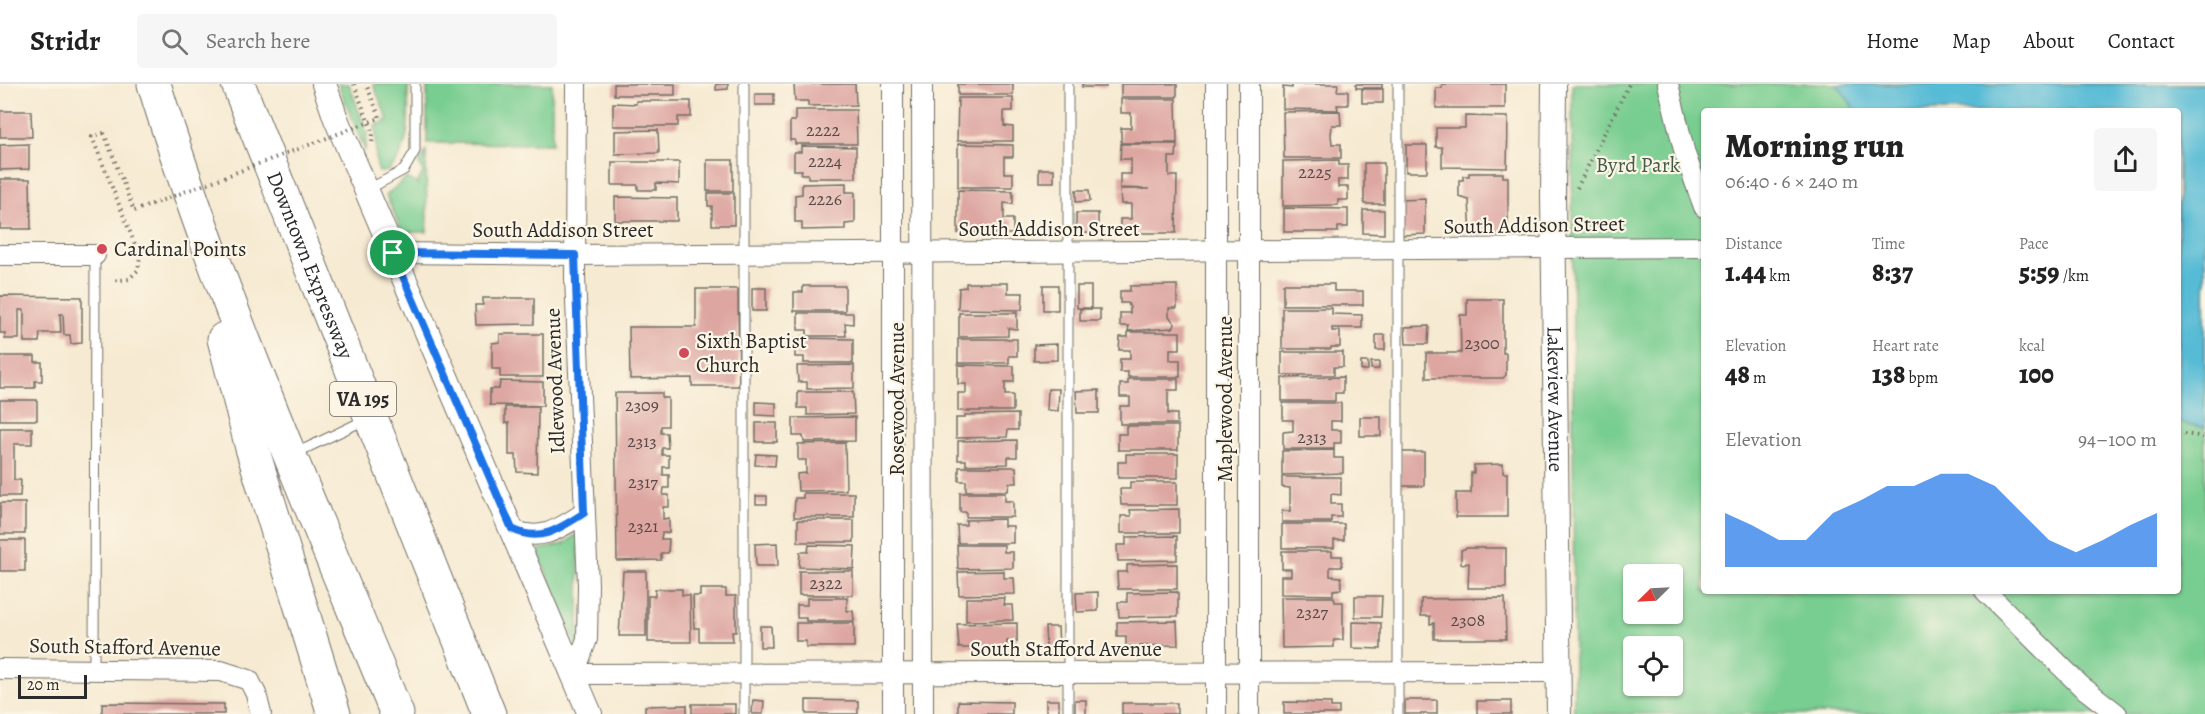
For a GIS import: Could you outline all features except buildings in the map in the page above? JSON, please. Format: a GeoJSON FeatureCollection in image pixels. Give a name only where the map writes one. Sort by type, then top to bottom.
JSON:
{"type":"FeatureCollection","features":[{"type":"Feature","properties":{"kind":"highway"},"geometry":{"type":"LineString","coordinates":[[154,84],[177,157],[239,329],[397,714]]}},
{"type":"Feature","properties":{"kind":"highway","name":"Downtown Expressway"},"geometry":{"type":"LineString","coordinates":[[238,84],[489,714]]}},
{"type":"Feature","properties":{"kind":"highway"},"geometry":{"type":"LineString","coordinates":[[177,157],[252,448],[334,714]]}},
{"type":"Feature","properties":{"kind":"street"},"geometry":{"type":"LineString","coordinates":[[324,84],[366,190],[590,714]]}},
{"type":"Feature","properties":{"kind":"street","name":"Idlewood Avenue"},"geometry":{"type":"LineString","coordinates":[[574,674],[587,639],[588,585],[575,255],[576,84]]}},
{"type":"Feature","properties":{"kind":"street","name":"Rosewood Avenue"},"geometry":{"type":"LineString","coordinates":[[893,84],[893,714]]}},
{"type":"Feature","properties":{"kind":"street","name":"Rosewood Avenue"},"geometry":{"type":"LineString","coordinates":[[922,84],[920,254],[923,714]]}},
{"type":"Feature","properties":{"kind":"street","name":"Maplewood Avenue"},"geometry":{"type":"LineString","coordinates":[[1216,84],[1216,714]]}},
{"type":"Feature","properties":{"kind":"street","name":"Maplewood Avenue"},"geometry":{"type":"LineString","coordinates":[[1249,84],[1249,714]]}},
{"type":"Feature","properties":{"kind":"street","name":"Lakeview Avenue"},"geometry":{"type":"LineString","coordinates":[[1554,84],[1560,714]]}},
{"type":"Feature","properties":{"kind":"street"},"geometry":{"type":"LineString","coordinates":[[1668,84],[1685,154],[1701,199]]}},
{"type":"Feature","properties":{"kind":"street","name":"South Addison Street"},"geometry":{"type":"LineString","coordinates":[[393,253],[920,254],[1701,247]]}},
{"type":"Feature","properties":{"kind":"street"},"geometry":{"type":"LineString","coordinates":[[0,255],[95,255]]}},
{"type":"Feature","properties":{"kind":"street"},"geometry":{"type":"LineString","coordinates":[[512,529],[524,535],[544,535],[584,513]]}},
{"type":"Feature","properties":{"kind":"street"},"geometry":{"type":"LineString","coordinates":[[1988,594],[2081,686],[2117,714]]}},
{"type":"Feature","properties":{"kind":"street","name":"South Stafford Avenue"},"geometry":{"type":"LineString","coordinates":[[0,669],[221,671],[249,680],[256,694],[261,714]]}},
{"type":"Feature","properties":{"kind":"street","name":"South Stafford Avenue"},"geometry":{"type":"LineString","coordinates":[[574,674],[1559,672]]}},
{"type":"Feature","properties":{"kind":"lane"},"geometry":{"type":"LineString","coordinates":[[366,190],[404,170],[415,151],[415,84]]}},
{"type":"Feature","properties":{"kind":"lane"},"geometry":{"type":"LineString","coordinates":[[744,84],[744,714]]}},
{"type":"Feature","properties":{"kind":"lane"},"geometry":{"type":"LineString","coordinates":[[1068,84],[1068,714]]}},
{"type":"Feature","properties":{"kind":"lane"},"geometry":{"type":"LineString","coordinates":[[1398,84],[1398,714]]}},
{"type":"Feature","properties":{"kind":"lane"},"geometry":{"type":"LineString","coordinates":[[94,669],[95,255]]}},
{"type":"Feature","properties":{"kind":"lane"},"geometry":{"type":"LineString","coordinates":[[291,456],[370,417]]}},
{"type":"Feature","properties":{"kind":"path"},"geometry":{"type":"LineString","coordinates":[[95,255],[111,282],[129,279],[138,270],[140,257],[92,137],[104,133],[134,211],[380,118],[366,84]]}},
{"type":"Feature","properties":{"kind":"path"},"geometry":{"type":"LineString","coordinates":[[1574,194],[1629,84]]}},
{"type":"Feature","properties":{"kind":"path"},"geometry":{"type":"LineString","coordinates":[[2181,434],[2205,437]]}},
{"type":"Feature","properties":{"kind":"green space"},"geometry":{"type":"Polygon","coordinates":[[[338,84],[349,84],[367,133],[365,150],[338,84]]]}},
{"type":"Feature","properties":{"kind":"green space"},"geometry":{"type":"Polygon","coordinates":[[[373,84],[408,84],[408,119],[405,141],[402,152],[388,171],[379,172],[377,166],[375,126],[388,120],[373,84]]]}},
{"type":"Feature","properties":{"kind":"green space"},"geometry":{"type":"Polygon","coordinates":[[[427,84],[552,84],[552,144],[427,143],[427,84]]]}},
{"type":"Feature","properties":{"kind":"green space","name":"Byrd Park"},"geometry":{"type":"Polygon","coordinates":[[[1572,84],[2205,84],[2205,714],[1574,714],[1572,84]]]}},
{"type":"Feature","properties":{"kind":"green space"},"geometry":{"type":"Polygon","coordinates":[[[426,151],[427,232],[402,232],[386,195],[407,178],[417,184],[423,172],[419,163],[426,151]]]}},
{"type":"Feature","properties":{"kind":"green space"},"geometry":{"type":"Polygon","coordinates":[[[579,532],[579,651],[537,550],[564,544],[579,532]]]}},
{"type":"Feature","properties":{"kind":"water"},"geometry":{"type":"Polygon","coordinates":[[[1837,84],[2205,84],[2205,428],[2181,423],[2181,108],[1854,108],[1837,84]]]}},
{"type":"Feature","properties":{"kind":"place","name":"Cardinal Points"},"geometry":{"type":"Point","coordinates":[102,249]}},
{"type":"Feature","properties":{"kind":"place","name":"Sixth Baptist Church"},"geometry":{"type":"Point","coordinates":[684,353]}},
{"type":"Feature","properties":{"kind":"route"},"geometry":{"type":"LineString","coordinates":[[393,253],[575,255],[584,513],[554,532],[544,535],[524,535],[512,529],[393,253]]}}]}
